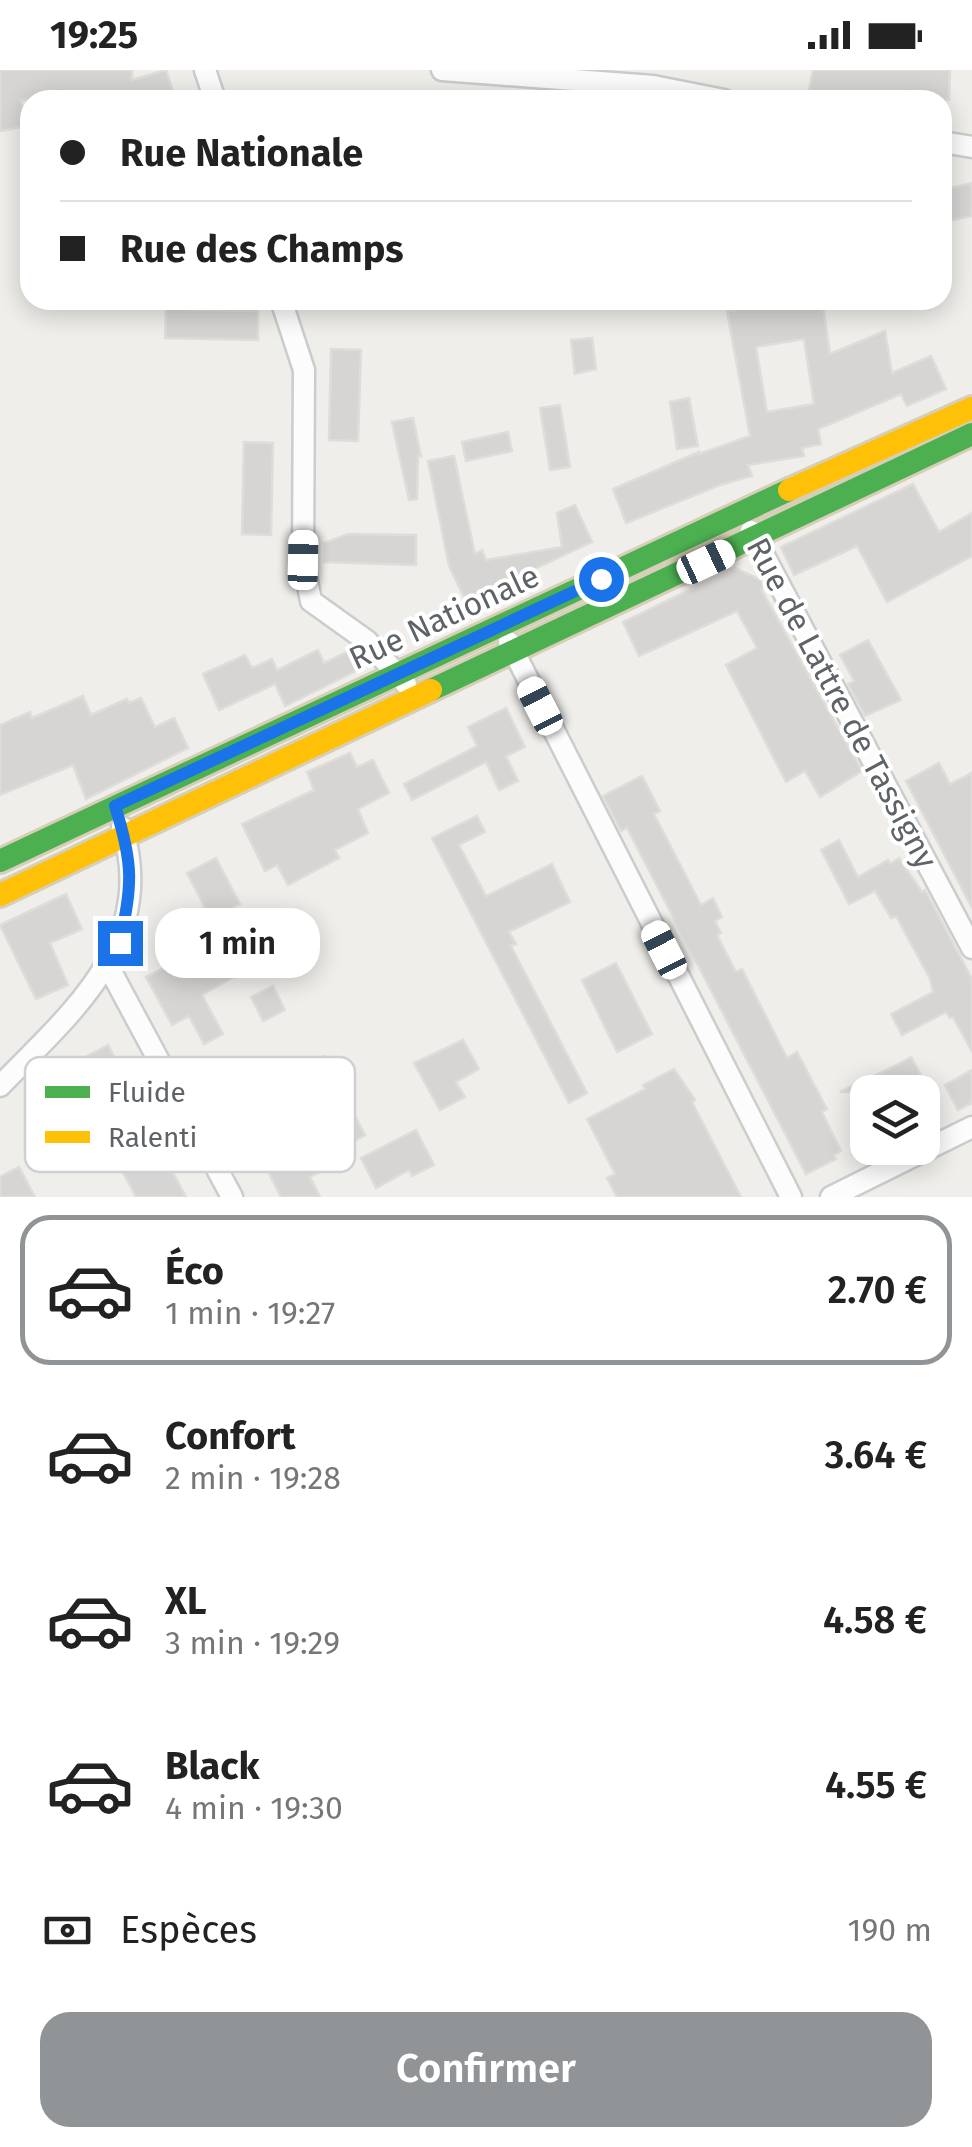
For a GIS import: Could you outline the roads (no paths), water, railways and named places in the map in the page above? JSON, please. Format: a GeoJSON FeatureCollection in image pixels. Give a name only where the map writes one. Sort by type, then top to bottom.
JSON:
{"type":"FeatureCollection","features":[{"type":"Feature","properties":{"kind":"main road","name":"Rue Nationale"},"geometry":{"type":"LineString","coordinates":[[0,861],[741,511],[972,408]]}},
{"type":"Feature","properties":{"kind":"main road","name":"Rue Nationale"},"geometry":{"type":"LineString","coordinates":[[0,894],[972,434]]}},
{"type":"Feature","properties":{"kind":"street"},"geometry":{"type":"LineString","coordinates":[[442,70],[673,90]]}},
{"type":"Feature","properties":{"kind":"street"},"geometry":{"type":"LineString","coordinates":[[284,310],[304,370],[303,560],[310,600],[367,640],[415,698]]}},
{"type":"Feature","properties":{"kind":"street","name":"Rue de Lattre de Tassigny"},"geometry":{"type":"LineString","coordinates":[[741,511],[972,948]]}},
{"type":"Feature","properties":{"kind":"street"},"geometry":{"type":"LineString","coordinates":[[502,626],[791,1197]]}},
{"type":"Feature","properties":{"kind":"street"},"geometry":{"type":"LineString","coordinates":[[28,1057],[77,1007],[120,943],[132,882],[115,806]]}},
{"type":"Feature","properties":{"kind":"street"},"geometry":{"type":"LineString","coordinates":[[108,966],[157,1057]]}},
{"type":"Feature","properties":{"kind":"street"},"geometry":{"type":"LineString","coordinates":[[0,1086],[25,1060]]}},
{"type":"Feature","properties":{"kind":"street"},"geometry":{"type":"LineString","coordinates":[[831,1197],[972,1126]]}},
{"type":"Feature","properties":{"kind":"street"},"geometry":{"type":"LineString","coordinates":[[219,1172],[232,1197]]}}]}
